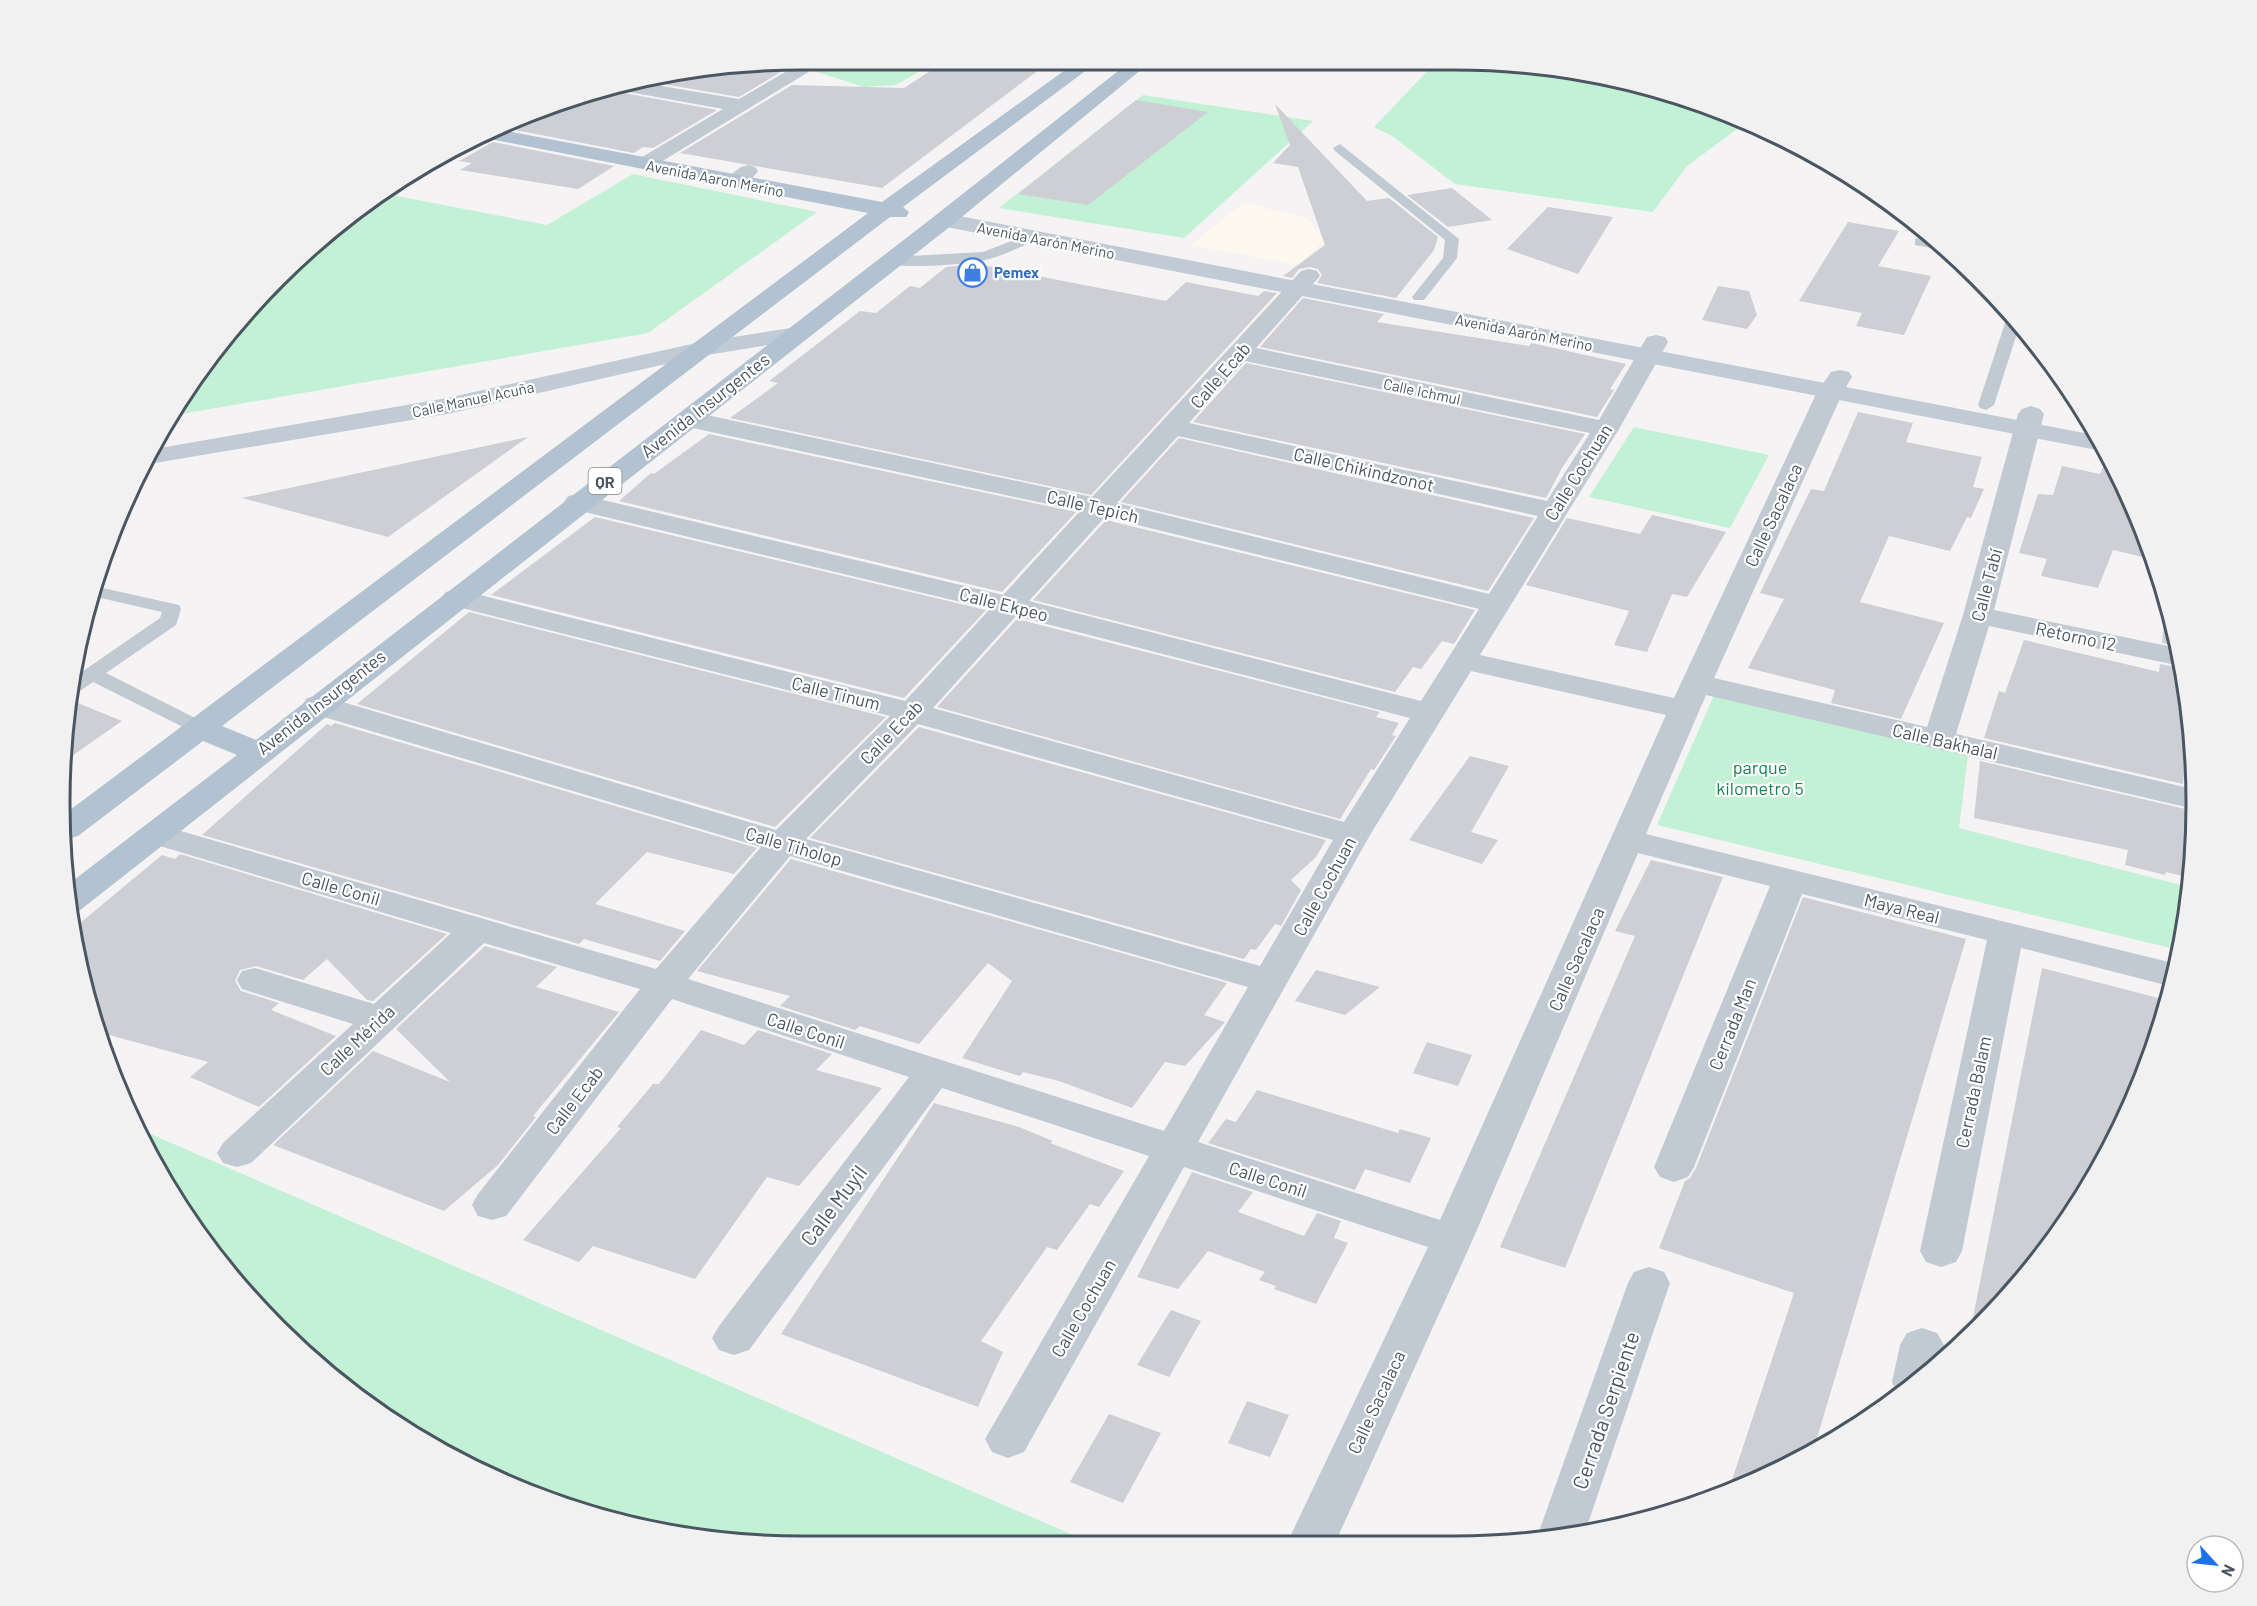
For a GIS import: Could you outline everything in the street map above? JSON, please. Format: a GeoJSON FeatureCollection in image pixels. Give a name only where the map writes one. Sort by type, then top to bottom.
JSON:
{"type":"FeatureCollection","features":[{"type":"Feature","properties":{"kind":"main road","name":"QR"},"geometry":{"type":"LineString","coordinates":[[71,825],[892,204],[1077,70]]}},
{"type":"Feature","properties":{"kind":"main road","name":"Avenida Insurgentes"},"geometry":{"type":"LineString","coordinates":[[77,895],[257,752],[688,419],[1131,70]]}},
{"type":"Feature","properties":{"kind":"main road","name":"Avenida Aaron Merino"},"geometry":{"type":"LineString","coordinates":[[520,127],[653,159]]}},
{"type":"Feature","properties":{"kind":"main road","name":"Avenida Aaron Merino"},"geometry":{"type":"LineString","coordinates":[[502,135],[653,159],[950,214]]}},
{"type":"Feature","properties":{"kind":"main road","name":"Avenida Aarón Merino"},"geometry":{"type":"LineString","coordinates":[[950,214],[1032,237],[1303,282],[1419,297],[1652,349]]}},
{"type":"Feature","properties":{"kind":"main road","name":"Avenida Aarón Merino"},"geometry":{"type":"LineString","coordinates":[[950,214],[2029,422],[2081,425]]}},
{"type":"Feature","properties":{"kind":"main road"},"geometry":{"type":"LineString","coordinates":[[794,279],[815,291],[853,290]]}},
{"type":"Feature","properties":{"kind":"main road"},"geometry":{"type":"LineString","coordinates":[[759,305],[797,305],[804,308],[805,327]]}},
{"type":"Feature","properties":{"kind":"main road","name":"Calle Manuel Acuña"},"geometry":{"type":"LineString","coordinates":[[172,432],[805,327]]}},
{"type":"Feature","properties":{"kind":"main road","name":"Calle Manuel Acuña"},"geometry":{"type":"LineString","coordinates":[[158,457],[447,406],[709,343]]}},
{"type":"Feature","properties":{"kind":"main road","name":"Avenida Aarón Merino"},"geometry":{"type":"LineString","coordinates":[[1835,385],[1986,405],[2029,422],[2090,441]]}},
{"type":"Feature","properties":{"kind":"main road"},"geometry":{"type":"LineString","coordinates":[[200,728],[257,752]]}},
{"type":"Feature","properties":{"kind":"street"},"geometry":{"type":"LineString","coordinates":[[653,159],[799,70]]}},
{"type":"Feature","properties":{"kind":"street"},"geometry":{"type":"LineString","coordinates":[[643,89],[742,106]]}},
{"type":"Feature","properties":{"kind":"street","name":"Calle Ecab"},"geometry":{"type":"LineString","coordinates":[[492,1204],[664,984],[783,843],[912,712],[1174,427],[1303,282]]}},
{"type":"Feature","properties":{"kind":"street","name":"Calle Cochuan"},"geometry":{"type":"LineString","coordinates":[[1008,1439],[1353,835],[1606,429],[1652,349]]}},
{"type":"Feature","properties":{"kind":"street","name":"Calle Ichmul"},"geometry":{"type":"LineString","coordinates":[[1239,352],[1606,429]]}},
{"type":"Feature","properties":{"kind":"street","name":"Calle Sacalaca"},"geometry":{"type":"LineString","coordinates":[[1315,1536],[1452,1239],[1690,696],[1835,385]]}},
{"type":"Feature","properties":{"kind":"street","name":"Calle Tepich"},"geometry":{"type":"LineString","coordinates":[[688,419],[1099,507],[1496,604]]}},
{"type":"Feature","properties":{"kind":"street","name":"Calle Tabí"},"geometry":{"type":"LineString","coordinates":[[1939,739],[1978,615],[2029,422]]}},
{"type":"Feature","properties":{"kind":"street","name":"Calle Chikindzonot"},"geometry":{"type":"LineString","coordinates":[[1174,427],[1553,511]]}},
{"type":"Feature","properties":{"kind":"street","name":"Calle Ekpeo"},"geometry":{"type":"LineString","coordinates":[[578,502],[1009,605],[1429,713]]}},
{"type":"Feature","properties":{"kind":"street","name":"Calle Tinum"},"geometry":{"type":"LineString","coordinates":[[456,598],[912,712],[1353,835]]}},
{"type":"Feature","properties":{"kind":"street","name":"Retorno 12"},"geometry":{"type":"LineString","coordinates":[[1978,615],[2170,652]]}},
{"type":"Feature","properties":{"kind":"street","name":"Calle Bakhalal"},"geometry":{"type":"LineString","coordinates":[[1463,660],[1939,739],[2186,797]]}},
{"type":"Feature","properties":{"kind":"street","name":"Calle Tiholop"},"geometry":{"type":"LineString","coordinates":[[318,705],[783,843],[1271,981]]}},
{"type":"Feature","properties":{"kind":"street","name":"Calle Conil"},"geometry":{"type":"LineString","coordinates":[[155,834],[664,984],[1452,1239]]}},
{"type":"Feature","properties":{"kind":"street","name":"Maya Real"},"geometry":{"type":"LineString","coordinates":[[1628,840],[2166,973]]}},
{"type":"Feature","properties":{"kind":"street","name":"Cerrada Man"},"geometry":{"type":"LineString","coordinates":[[1674,1167],[1790,880]]}},
{"type":"Feature","properties":{"kind":"street","name":"Calle Mérida"},"geometry":{"type":"LineString","coordinates":[[237,1153],[478,928]]}},
{"type":"Feature","properties":{"kind":"street","name":"Cerrada Balam"},"geometry":{"type":"LineString","coordinates":[[1941,1251],[2006,933]]}},
{"type":"Feature","properties":{"kind":"street"},"geometry":{"type":"LineString","coordinates":[[255,980],[379,1019]]}},
{"type":"Feature","properties":{"kind":"street","name":"Calle Muyil"},"geometry":{"type":"LineString","coordinates":[[734,1338],[933,1072]]}},
{"type":"Feature","properties":{"kind":"street","name":"Cerrada Serpiente"},"geometry":{"type":"LineString","coordinates":[[1564,1527],[1649,1283]]}},
{"type":"Feature","properties":{"kind":"lane"},"geometry":{"type":"LineString","coordinates":[[1340,148],[1452,239],[1450,258],[1419,297]]}},
{"type":"Feature","properties":{"kind":"lane"},"geometry":{"type":"LineString","coordinates":[[890,261],[928,261],[985,256],[1032,237]]}},
{"type":"Feature","properties":{"kind":"lane"},"geometry":{"type":"LineString","coordinates":[[1920,242],[1927,244]]}},
{"type":"Feature","properties":{"kind":"lane"},"geometry":{"type":"LineString","coordinates":[[1986,405],[2011,328]]}},
{"type":"Feature","properties":{"kind":"lane"},"geometry":{"type":"LineString","coordinates":[[81,682],[169,621],[172,609],[101,593]]}},
{"type":"Feature","properties":{"kind":"lane"},"geometry":{"type":"LineString","coordinates":[[93,674],[200,728]]}},
{"type":"Feature","properties":{"kind":"shaded area"},"geometry":{"type":"Polygon","coordinates":[[[1244,203],[1307,218],[1324,241],[1298,265],[1191,245],[1244,203]]]}},
{"type":"Feature","properties":{"kind":"green space"},"geometry":{"type":"Polygon","coordinates":[[[922,70],[896,85],[864,87],[814,71],[922,70]]]}},
{"type":"Feature","properties":{"kind":"green space"},"geometry":{"type":"Polygon","coordinates":[[[1428,70],[1454,70],[1550,77],[1597,85],[1644,95],[1738,128],[1687,166],[1653,212],[1455,184],[1392,136],[1374,127],[1428,70]]]}},
{"type":"Feature","properties":{"kind":"green space"},"geometry":{"type":"Polygon","coordinates":[[[1143,95],[1313,121],[1184,238],[999,208],[1143,95]]]}},
{"type":"Feature","properties":{"kind":"green space"},"geometry":{"type":"Polygon","coordinates":[[[633,174],[817,212],[648,333],[183,414],[222,357],[285,285],[320,252],[394,195],[547,225],[633,174]]]}},
{"type":"Feature","properties":{"kind":"green space"},"geometry":{"type":"Polygon","coordinates":[[[1634,427],[1769,455],[1730,528],[1589,497],[1634,427]]]}},
{"type":"Feature","properties":{"kind":"green space","name":"parque kilometro 5"},"geometry":{"type":"Polygon","coordinates":[[[1715,693],[1968,756],[1959,828],[2181,885],[2172,948],[1657,825],[1715,693]]]}},
{"type":"Feature","properties":{"kind":"green space"},"geometry":{"type":"Polygon","coordinates":[[[150,1134],[1075,1536],[755,1534],[707,1529],[613,1511],[523,1480],[479,1460],[396,1412],[320,1354],[252,1286],[222,1249],[194,1210],[150,1134]]]}},
{"type":"Feature","properties":{"kind":"building"},"geometry":{"type":"Polygon","coordinates":[[[932,70],[1039,70],[882,188],[680,153],[792,85],[904,88],[932,70]]]}},
{"type":"Feature","properties":{"kind":"building"},"geometry":{"type":"Polygon","coordinates":[[[783,71],[739,97],[664,84],[707,77],[783,71]]]}},
{"type":"Feature","properties":{"kind":"building"},"geometry":{"type":"Polygon","coordinates":[[[623,93],[717,110],[653,148],[643,147],[634,153],[515,130],[568,109],[623,93]]]}},
{"type":"Feature","properties":{"kind":"building"},"geometry":{"type":"Polygon","coordinates":[[[1136,100],[1208,112],[1088,205],[1018,194],[1136,100]]]}},
{"type":"Feature","properties":{"kind":"building"},"geometry":{"type":"Polygon","coordinates":[[[1275,104],[1367,201],[1389,198],[1438,237],[1434,250],[1396,298],[1317,283],[1322,275],[1318,269],[1310,267],[1299,269],[1292,278],[1283,276],[1325,245],[1298,167],[1273,163],[1290,145],[1275,104]]]}},
{"type":"Feature","properties":{"kind":"building"},"geometry":{"type":"Polygon","coordinates":[[[493,142],[614,166],[578,189],[460,170],[472,163],[459,161],[493,142]]]}},
{"type":"Feature","properties":{"kind":"building"},"geometry":{"type":"Polygon","coordinates":[[[1452,188],[1492,220],[1448,227],[1407,195],[1452,188]]]}},
{"type":"Feature","properties":{"kind":"building"},"geometry":{"type":"Polygon","coordinates":[[[1548,207],[1613,217],[1578,274],[1507,249],[1548,207]]]}},
{"type":"Feature","properties":{"kind":"building"},"geometry":{"type":"Polygon","coordinates":[[[1848,222],[1899,231],[1878,266],[1931,276],[1904,335],[1856,326],[1862,313],[1799,301],[1848,222]]]}},
{"type":"Feature","properties":{"kind":"building"},"geometry":{"type":"Polygon","coordinates":[[[977,264],[1166,301],[1186,282],[1258,296],[1264,291],[1277,293],[1091,495],[730,418],[778,383],[769,381],[860,311],[876,313],[910,286],[920,288],[946,267],[977,264]]]}},
{"type":"Feature","properties":{"kind":"building"},"geometry":{"type":"Polygon","coordinates":[[[1718,286],[1749,291],[1757,315],[1747,329],[1702,320],[1718,286]]]}},
{"type":"Feature","properties":{"kind":"building"},"geometry":{"type":"Polygon","coordinates":[[[1303,298],[1384,314],[1377,322],[1529,346],[1531,343],[1626,364],[1610,389],[1614,390],[1597,417],[1260,347],[1303,298]]]}},
{"type":"Feature","properties":{"kind":"building"},"geometry":{"type":"Polygon","coordinates":[[[1246,363],[1585,434],[1562,468],[1546,498],[1193,422],[1246,363]]]}},
{"type":"Feature","properties":{"kind":"building"},"geometry":{"type":"Polygon","coordinates":[[[1858,412],[1913,423],[1906,442],[1982,457],[1973,487],[1984,489],[1971,518],[1967,517],[1950,551],[1889,536],[1860,602],[1944,623],[1901,719],[1831,703],[1835,690],[1748,668],[1784,599],[1760,593],[1811,489],[1824,491],[1858,412]]]}},
{"type":"Feature","properties":{"kind":"building"},"geometry":{"type":"Polygon","coordinates":[[[709,434],[1076,512],[1002,592],[619,501],[651,473],[654,474],[709,434]]]}},
{"type":"Feature","properties":{"kind":"building"},"geometry":{"type":"Polygon","coordinates":[[[528,437],[388,537],[242,498],[528,437]]]}},
{"type":"Feature","properties":{"kind":"building"},"geometry":{"type":"Polygon","coordinates":[[[1179,438],[1534,518],[1488,591],[1121,502],[1179,438]]]}},
{"type":"Feature","properties":{"kind":"building"},"geometry":{"type":"Polygon","coordinates":[[[2104,465],[2131,523],[2144,557],[2113,550],[2098,588],[2041,576],[2047,559],[2019,553],[2038,494],[2053,495],[2062,466],[2100,474],[2104,465]]]}},
{"type":"Feature","properties":{"kind":"building"},"geometry":{"type":"Polygon","coordinates":[[[1652,515],[1726,532],[1687,597],[1672,594],[1647,652],[1614,645],[1629,611],[1526,585],[1567,518],[1640,534],[1652,515]]]}},
{"type":"Feature","properties":{"kind":"building"},"geometry":{"type":"Polygon","coordinates":[[[595,517],[986,610],[904,698],[491,595],[595,517]]]}},
{"type":"Feature","properties":{"kind":"building"},"geometry":{"type":"Polygon","coordinates":[[[1106,520],[1475,610],[1454,644],[1442,641],[1421,669],[1413,667],[1395,692],[1033,600],[1106,520]]]}},
{"type":"Feature","properties":{"kind":"building"},"geometry":{"type":"Polygon","coordinates":[[[469,612],[886,717],[775,827],[357,704],[469,612]]]}},
{"type":"Feature","properties":{"kind":"building"},"geometry":{"type":"Polygon","coordinates":[[[1017,619],[1380,712],[1376,717],[1399,723],[1392,735],[1396,736],[1374,770],[1371,769],[1340,819],[937,707],[1017,619]]]}},
{"type":"Feature","properties":{"kind":"building"},"geometry":{"type":"Polygon","coordinates":[[[2164,623],[2169,644],[2162,643],[2164,623]]]}},
{"type":"Feature","properties":{"kind":"building"},"geometry":{"type":"Polygon","coordinates":[[[2024,640],[2159,672],[2160,664],[2173,666],[2185,755],[2183,784],[1984,738],[1999,691],[2005,693],[2024,640]]]}},
{"type":"Feature","properties":{"kind":"building"},"geometry":{"type":"Polygon","coordinates":[[[78,703],[122,721],[72,756],[78,703]]]}},
{"type":"Feature","properties":{"kind":"building"},"geometry":{"type":"Polygon","coordinates":[[[335,723],[757,848],[734,874],[647,852],[595,904],[685,931],[660,961],[584,939],[579,944],[202,835],[327,724],[331,726],[335,723]]]}},
{"type":"Feature","properties":{"kind":"building"},"geometry":{"type":"Polygon","coordinates":[[[919,727],[1326,840],[1316,857],[1291,880],[1301,890],[1281,926],[1275,924],[1256,950],[1251,949],[1244,959],[810,838],[919,727]]]}},
{"type":"Feature","properties":{"kind":"building"},"geometry":{"type":"Polygon","coordinates":[[[1470,756],[1509,766],[1471,832],[1498,840],[1482,864],[1409,840],[1470,756]]]}},
{"type":"Feature","properties":{"kind":"building"},"geometry":{"type":"Polygon","coordinates":[[[1980,761],[2186,809],[2182,876],[2166,872],[2165,875],[2125,865],[2128,850],[1974,818],[1980,761]]]}},
{"type":"Feature","properties":{"kind":"building"},"geometry":{"type":"Polygon","coordinates":[[[180,854],[447,934],[373,1001],[367,1000],[327,959],[303,980],[256,966],[240,970],[235,981],[241,991],[279,1003],[271,1010],[336,1036],[259,1107],[190,1077],[208,1062],[108,1035],[95,993],[81,922],[162,855],[175,859],[180,854]]]}},
{"type":"Feature","properties":{"kind":"building"},"geometry":{"type":"Polygon","coordinates":[[[791,859],[1227,983],[1204,1015],[1225,1022],[1185,1066],[1165,1062],[1132,1108],[1059,1081],[1023,1072],[1020,1076],[962,1058],[1012,981],[988,963],[919,1044],[860,1026],[855,1030],[780,1006],[790,996],[697,971],[791,859]]]}},
{"type":"Feature","properties":{"kind":"building"},"geometry":{"type":"Polygon","coordinates":[[[1651,860],[1723,877],[1565,1268],[1500,1247],[1635,936],[1615,931],[1651,860]]]}},
{"type":"Feature","properties":{"kind":"building"},"geometry":{"type":"Polygon","coordinates":[[[1803,897],[1966,939],[1817,1439],[1778,1460],[1732,1481],[1794,1293],[1659,1248],[1685,1181],[1690,1178],[1696,1168],[1803,897]]]}},
{"type":"Feature","properties":{"kind":"building"},"geometry":{"type":"Polygon","coordinates":[[[485,946],[557,967],[536,987],[619,1012],[533,1116],[536,1117],[498,1165],[444,1211],[273,1145],[373,1051],[450,1082],[396,1029],[485,946]]]}},
{"type":"Feature","properties":{"kind":"building"},"geometry":{"type":"Polygon","coordinates":[[[2042,968],[2160,998],[2131,1083],[2088,1169],[2063,1210],[2035,1249],[1972,1321],[2042,968]]]}},
{"type":"Feature","properties":{"kind":"building"},"geometry":{"type":"Polygon","coordinates":[[[1316,970],[1380,987],[1345,1015],[1295,1001],[1316,970]]]}},
{"type":"Feature","properties":{"kind":"building"},"geometry":{"type":"Polygon","coordinates":[[[701,1030],[744,1045],[758,1030],[832,1054],[816,1070],[882,1088],[799,1186],[767,1177],[695,1279],[593,1246],[579,1262],[523,1240],[621,1128],[617,1127],[653,1084],[659,1084],[701,1030]]]}},
{"type":"Feature","properties":{"kind":"building"},"geometry":{"type":"Polygon","coordinates":[[[1427,1042],[1472,1055],[1458,1086],[1413,1073],[1427,1042]]]}},
{"type":"Feature","properties":{"kind":"building"},"geometry":{"type":"Polygon","coordinates":[[[1257,1090],[1398,1133],[1400,1129],[1431,1138],[1410,1183],[1365,1169],[1355,1190],[1208,1143],[1226,1119],[1236,1122],[1257,1090]]]}},
{"type":"Feature","properties":{"kind":"building"},"geometry":{"type":"Polygon","coordinates":[[[934,1103],[1019,1127],[1053,1141],[1050,1143],[1124,1171],[1099,1207],[1090,1204],[1057,1250],[1047,1247],[981,1341],[1003,1352],[978,1407],[781,1334],[934,1103]]]}},
{"type":"Feature","properties":{"kind":"building"},"geometry":{"type":"Polygon","coordinates":[[[1192,1172],[1253,1192],[1238,1212],[1304,1236],[1317,1213],[1341,1221],[1334,1238],[1348,1243],[1316,1304],[1274,1289],[1276,1286],[1259,1280],[1265,1272],[1208,1251],[1178,1289],[1137,1277],[1192,1172]]]}},
{"type":"Feature","properties":{"kind":"building"},"geometry":{"type":"Polygon","coordinates":[[[1171,1310],[1201,1321],[1169,1377],[1137,1365],[1171,1310]]]}},
{"type":"Feature","properties":{"kind":"building"},"geometry":{"type":"Polygon","coordinates":[[[1247,1401],[1289,1415],[1270,1457],[1228,1443],[1247,1401]]]}},
{"type":"Feature","properties":{"kind":"building"},"geometry":{"type":"Polygon","coordinates":[[[1109,1414],[1161,1433],[1123,1503],[1070,1482],[1109,1414]]]}},
{"type":"Feature","properties":{"kind":"place","name":"Pemex"},"geometry":{"type":"Point","coordinates":[973,272]}}]}
